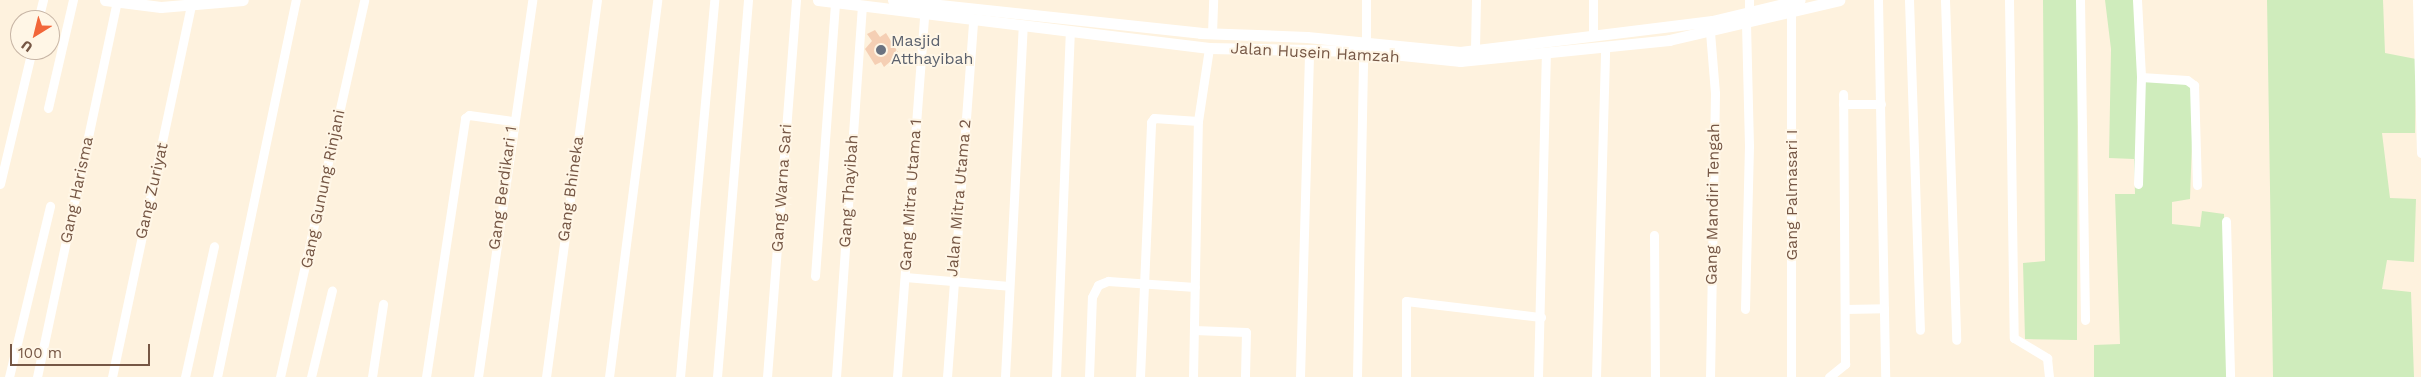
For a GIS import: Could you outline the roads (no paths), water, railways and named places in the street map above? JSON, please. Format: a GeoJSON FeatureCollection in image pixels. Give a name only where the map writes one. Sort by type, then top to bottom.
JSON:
{"type":"FeatureCollection","features":[{"type":"Feature","properties":{"kind":"street"},"geometry":{"type":"LineString","coordinates":[[48,108],[73,0]]}},
{"type":"Feature","properties":{"kind":"street"},"geometry":{"type":"LineString","coordinates":[[111,1],[191,5],[243,0]]}},
{"type":"Feature","properties":{"kind":"street"},"geometry":{"type":"LineString","coordinates":[[216,377],[296,0]]}},
{"type":"Feature","properties":{"kind":"street","name":"Gang Gunung Rinjani"},"geometry":{"type":"LineString","coordinates":[[280,377],[364,0]]}},
{"type":"Feature","properties":{"kind":"street","name":"Gang Berdikari 1"},"geometry":{"type":"LineString","coordinates":[[478,377],[512,121],[532,0]]}},
{"type":"Feature","properties":{"kind":"street","name":"Gang Bhineka"},"geometry":{"type":"LineString","coordinates":[[546,377],[596,0]]}},
{"type":"Feature","properties":{"kind":"street"},"geometry":{"type":"LineString","coordinates":[[609,377],[657,0]]}},
{"type":"Feature","properties":{"kind":"street"},"geometry":{"type":"LineString","coordinates":[[680,377],[714,0]]}},
{"type":"Feature","properties":{"kind":"street"},"geometry":{"type":"LineString","coordinates":[[717,377],[748,0]]}},
{"type":"Feature","properties":{"kind":"street","name":"Gang Warna Sari"},"geometry":{"type":"LineString","coordinates":[[767,377],[796,0]]}},
{"type":"Feature","properties":{"kind":"street","name":"Jalan Husein Hamzah"},"geometry":{"type":"LineString","coordinates":[[818,0],[1023,25],[1044,22],[1070,32],[1209,48],[1309,50],[1365,47],[1460,61],[1546,53],[1593,36],[1747,19],[1791,12],[1839,0]]}},
{"type":"Feature","properties":{"kind":"street","name":"Jalan Husein Hamzah"},"geometry":{"type":"LineString","coordinates":[[893,0],[1044,22],[1365,47],[1475,50],[1563,46],[1605,48],[1710,32],[1747,19],[1775,4],[1800,0]]}},
{"type":"Feature","properties":{"kind":"street"},"geometry":{"type":"LineString","coordinates":[[1212,34],[1213,0]]}},
{"type":"Feature","properties":{"kind":"street"},"geometry":{"type":"LineString","coordinates":[[1357,377],[1366,0]]}},
{"type":"Feature","properties":{"kind":"street"},"geometry":{"type":"LineString","coordinates":[[1475,50],[1476,0]]}},
{"type":"Feature","properties":{"kind":"street"},"geometry":{"type":"LineString","coordinates":[[1593,0],[1593,36]]}},
{"type":"Feature","properties":{"kind":"street"},"geometry":{"type":"LineString","coordinates":[[1745,310],[1749,146],[1747,19],[1749,0]]}},
{"type":"Feature","properties":{"kind":"street"},"geometry":{"type":"LineString","coordinates":[[1878,0],[1885,377]]}},
{"type":"Feature","properties":{"kind":"street"},"geometry":{"type":"LineString","coordinates":[[1909,0],[1920,330]]}},
{"type":"Feature","properties":{"kind":"street"},"geometry":{"type":"LineString","coordinates":[[1945,0],[1956,340]]}},
{"type":"Feature","properties":{"kind":"street"},"geometry":{"type":"LineString","coordinates":[[2009,0],[2014,338],[2047,358],[2049,377]]}},
{"type":"Feature","properties":{"kind":"street"},"geometry":{"type":"LineString","coordinates":[[2080,0],[2085,320]]}},
{"type":"Feature","properties":{"kind":"street"},"geometry":{"type":"LineString","coordinates":[[2137,0],[2141,77],[2138,184]]}},
{"type":"Feature","properties":{"kind":"street"},"geometry":{"type":"LineString","coordinates":[[2417,0],[2421,153]]}},
{"type":"Feature","properties":{"kind":"street","name":"Gang Harisma"},"geometry":{"type":"LineString","coordinates":[[37,377],[111,1]]}},
{"type":"Feature","properties":{"kind":"street"},"geometry":{"type":"LineString","coordinates":[[815,276],[835,2]]}},
{"type":"Feature","properties":{"kind":"street","name":"Gang Zuriyat"},"geometry":{"type":"LineString","coordinates":[[112,377],[191,5]]}},
{"type":"Feature","properties":{"kind":"street","name":"Gang Thayibah"},"geometry":{"type":"LineString","coordinates":[[836,377],[862,5]]}},
{"type":"Feature","properties":{"kind":"street","name":"Gang Palmasari I"},"geometry":{"type":"LineString","coordinates":[[1791,12],[1791,377]]}},
{"type":"Feature","properties":{"kind":"street","name":"Gang Mitra Utama 1"},"geometry":{"type":"LineString","coordinates":[[897,377],[924,14]]}},
{"type":"Feature","properties":{"kind":"street","name":"Jalan Mitra Utama 2"},"geometry":{"type":"LineString","coordinates":[[947,377],[952,281],[973,20]]}},
{"type":"Feature","properties":{"kind":"street"},"geometry":{"type":"LineString","coordinates":[[1004,377],[1023,25]]}},
{"type":"Feature","properties":{"kind":"street"},"geometry":{"type":"LineString","coordinates":[[1056,377],[1070,32]]}},
{"type":"Feature","properties":{"kind":"street","name":"Gang Mandiri Tengah"},"geometry":{"type":"LineString","coordinates":[[1710,32],[1715,93],[1710,377]]}},
{"type":"Feature","properties":{"kind":"street"},"geometry":{"type":"LineString","coordinates":[[1193,377],[1198,120],[1209,48]]}},
{"type":"Feature","properties":{"kind":"street"},"geometry":{"type":"LineString","coordinates":[[1596,377],[1605,48]]}},
{"type":"Feature","properties":{"kind":"street"},"geometry":{"type":"LineString","coordinates":[[1300,377],[1309,50]]}},
{"type":"Feature","properties":{"kind":"street"},"geometry":{"type":"LineString","coordinates":[[1538,377],[1546,53]]}},
{"type":"Feature","properties":{"kind":"street"},"geometry":{"type":"LineString","coordinates":[[0,184],[30,60]]}},
{"type":"Feature","properties":{"kind":"street"},"geometry":{"type":"LineString","coordinates":[[2141,77],[2192,81],[2197,185]]}},
{"type":"Feature","properties":{"kind":"street"},"geometry":{"type":"LineString","coordinates":[[1829,377],[1845,364],[1843,94]]}},
{"type":"Feature","properties":{"kind":"street"},"geometry":{"type":"LineString","coordinates":[[1843,104],[1881,104]]}},
{"type":"Feature","properties":{"kind":"street"},"geometry":{"type":"LineString","coordinates":[[426,377],[465,118],[469,115],[512,121]]}},
{"type":"Feature","properties":{"kind":"street"},"geometry":{"type":"LineString","coordinates":[[1140,377],[1151,122],[1154,118],[1198,120]]}},
{"type":"Feature","properties":{"kind":"street"},"geometry":{"type":"LineString","coordinates":[[9,377],[50,206]]}},
{"type":"Feature","properties":{"kind":"street"},"geometry":{"type":"LineString","coordinates":[[2226,221],[2230,377]]}},
{"type":"Feature","properties":{"kind":"street"},"geometry":{"type":"LineString","coordinates":[[1654,235],[1655,377]]}},
{"type":"Feature","properties":{"kind":"street"},"geometry":{"type":"LineString","coordinates":[[185,377],[214,246]]}},
{"type":"Feature","properties":{"kind":"street"},"geometry":{"type":"LineString","coordinates":[[904,277],[1009,286]]}},
{"type":"Feature","properties":{"kind":"street"},"geometry":{"type":"LineString","coordinates":[[1089,377],[1094,290],[1104,282],[1144,286],[1195,287]]}},
{"type":"Feature","properties":{"kind":"street"},"geometry":{"type":"LineString","coordinates":[[311,377],[332,290]]}},
{"type":"Feature","properties":{"kind":"street"},"geometry":{"type":"LineString","coordinates":[[1406,377],[1406,300],[1540,317]]}},
{"type":"Feature","properties":{"kind":"street"},"geometry":{"type":"LineString","coordinates":[[372,377],[383,304]]}},
{"type":"Feature","properties":{"kind":"street"},"geometry":{"type":"LineString","coordinates":[[1844,309],[1884,308]]}},
{"type":"Feature","properties":{"kind":"street"},"geometry":{"type":"LineString","coordinates":[[1194,330],[1246,332],[1245,377]]}},
{"type":"Feature","properties":{"kind":"place","name":"Masjid Atthayibah"},"geometry":{"type":"Point","coordinates":[881,50]}}]}
